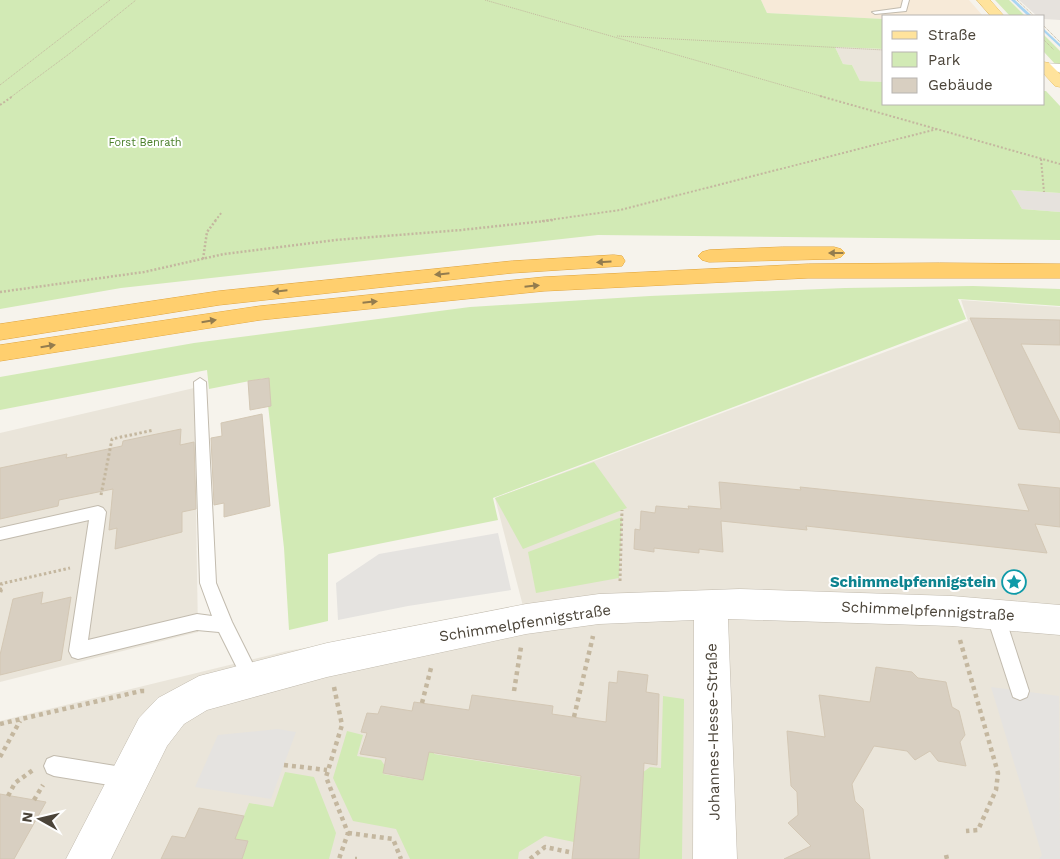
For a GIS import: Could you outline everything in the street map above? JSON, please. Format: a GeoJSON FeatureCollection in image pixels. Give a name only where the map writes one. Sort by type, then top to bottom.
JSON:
{"type":"FeatureCollection","features":[{"type":"Feature","properties":{"kind":"highway"},"geometry":{"type":"LineString","coordinates":[[0,332],[219,298],[512,266],[783,253],[1060,253]]}},
{"type":"Feature","properties":{"kind":"highway"},"geometry":{"type":"LineString","coordinates":[[0,353],[260,313],[544,284],[677,276],[808,272],[1060,271]]}},
{"type":"Feature","properties":{"kind":"main road"},"geometry":{"type":"LineString","coordinates":[[983,0],[997,15]]}},
{"type":"Feature","properties":{"kind":"main road"},"geometry":{"type":"LineString","coordinates":[[1045,67],[1060,83]]}},
{"type":"Feature","properties":{"kind":"street"},"geometry":{"type":"LineString","coordinates":[[1045,66],[1060,68]]}},
{"type":"Feature","properties":{"kind":"street","name":"Schimmelpfennigstraße"},"geometry":{"type":"LineString","coordinates":[[88,859],[153,732],[171,711],[199,694],[327,660],[526,619],[615,608],[740,604],[952,610],[1060,620]]}},
{"type":"Feature","properties":{"kind":"street","name":"Johannes-Hesse-Straße"},"geometry":{"type":"LineString","coordinates":[[711,605],[715,859]]}},
{"type":"Feature","properties":{"kind":"lane"},"geometry":{"type":"LineString","coordinates":[[875,12],[904,10],[906,0]]}},
{"type":"Feature","properties":{"kind":"lane"},"geometry":{"type":"LineString","coordinates":[[200,382],[208,583],[224,625],[252,680]]}},
{"type":"Feature","properties":{"kind":"lane"},"geometry":{"type":"LineString","coordinates":[[0,534],[98,512],[78,651],[197,622],[224,625]]}},
{"type":"Feature","properties":{"kind":"lane"},"geometry":{"type":"LineString","coordinates":[[995,613],[1020,691]]}},
{"type":"Feature","properties":{"kind":"lane"},"geometry":{"type":"LineString","coordinates":[[54,766],[129,778]]}},
{"type":"Feature","properties":{"kind":"path"},"geometry":{"type":"LineString","coordinates":[[0,85],[110,0]]}},
{"type":"Feature","properties":{"kind":"path"},"geometry":{"type":"LineString","coordinates":[[0,105],[69,54],[136,0]]}},
{"type":"Feature","properties":{"kind":"path"},"geometry":{"type":"LineString","coordinates":[[485,0],[1060,164]]}},
{"type":"Feature","properties":{"kind":"path"},"geometry":{"type":"LineString","coordinates":[[1017,0],[1033,15]]}},
{"type":"Feature","properties":{"kind":"path"},"geometry":{"type":"LineString","coordinates":[[1045,27],[1060,42]]}},
{"type":"Feature","properties":{"kind":"path"},"geometry":{"type":"LineString","coordinates":[[1045,33],[1051,34]]}},
{"type":"Feature","properties":{"kind":"path"},"geometry":{"type":"LineString","coordinates":[[610,36],[882,50]]}},
{"type":"Feature","properties":{"kind":"path"},"geometry":{"type":"LineString","coordinates":[[0,292],[144,272],[203,259],[335,240],[460,230],[571,218],[620,210],[937,130]]}},
{"type":"Feature","properties":{"kind":"path"},"geometry":{"type":"LineString","coordinates":[[1041,159],[1044,192]]}},
{"type":"Feature","properties":{"kind":"path"},"geometry":{"type":"LineString","coordinates":[[203,259],[207,232],[222,212]]}},
{"type":"Feature","properties":{"kind":"path"},"geometry":{"type":"LineString","coordinates":[[98,512],[112,439],[154,430]]}},
{"type":"Feature","properties":{"kind":"path"},"geometry":{"type":"LineString","coordinates":[[574,717],[615,608],[619,578],[622,510]]}},
{"type":"Feature","properties":{"kind":"path"},"geometry":{"type":"LineString","coordinates":[[0,592],[1,584],[90,565]]}},
{"type":"Feature","properties":{"kind":"path"},"geometry":{"type":"LineString","coordinates":[[952,610],[998,773],[996,790],[978,830],[966,831]]}},
{"type":"Feature","properties":{"kind":"path"},"geometry":{"type":"LineString","coordinates":[[514,691],[526,619]]}},
{"type":"Feature","properties":{"kind":"path"},"geometry":{"type":"LineString","coordinates":[[327,660],[342,725],[326,777],[348,833],[339,859]]}},
{"type":"Feature","properties":{"kind":"path"},"geometry":{"type":"LineString","coordinates":[[0,724],[141,690],[150,691]]}},
{"type":"Feature","properties":{"kind":"path"},"geometry":{"type":"LineString","coordinates":[[0,757],[20,720]]}},
{"type":"Feature","properties":{"kind":"path"},"geometry":{"type":"LineString","coordinates":[[8,796],[15,782],[40,765],[54,766]]}},
{"type":"Feature","properties":{"kind":"path"},"geometry":{"type":"LineString","coordinates":[[284,765],[327,770]]}},
{"type":"Feature","properties":{"kind":"path"},"geometry":{"type":"LineString","coordinates":[[348,833],[393,840],[401,859]]}},
{"type":"Feature","properties":{"kind":"path"},"geometry":{"type":"LineString","coordinates":[[530,859],[545,847],[569,852]]}},
{"type":"Feature","properties":{"kind":"shaded area"},"geometry":{"type":"Polygon","coordinates":[[[761,0],[969,0],[982,15],[882,15],[882,19],[767,13],[761,0]]]}},
{"type":"Feature","properties":{"kind":"shaded area"},"geometry":{"type":"Polygon","coordinates":[[[1019,0],[1060,0],[1060,20],[1045,19],[1045,15],[1036,15],[1019,0]]]}},
{"type":"Feature","properties":{"kind":"shaded area"},"geometry":{"type":"Polygon","coordinates":[[[835,47],[882,49],[882,82],[860,81],[852,65],[843,64],[835,47]]]}},
{"type":"Feature","properties":{"kind":"shaded area"},"geometry":{"type":"Polygon","coordinates":[[[1010,190],[1060,193],[1060,212],[1022,209],[1010,190]]]}},
{"type":"Feature","properties":{"kind":"shaded area"},"geometry":{"type":"Polygon","coordinates":[[[961,300],[1060,307],[1060,859],[0,859],[0,721],[287,651],[524,610],[495,498],[968,321],[961,300]]]}},
{"type":"Feature","properties":{"kind":"shaded area"},"geometry":{"type":"Polygon","coordinates":[[[194,388],[198,632],[0,682],[0,433],[194,388]]]}},
{"type":"Feature","properties":{"kind":"shaded area"},"geometry":{"type":"Polygon","coordinates":[[[498,533],[511,590],[408,606],[338,620],[336,583],[379,554],[498,533]]]}},
{"type":"Feature","properties":{"kind":"shaded area"},"geometry":{"type":"Polygon","coordinates":[[[991,687],[1059,696],[1060,859],[1039,859],[1042,855],[991,687]]]}},
{"type":"Feature","properties":{"kind":"shaded area"},"geometry":{"type":"Polygon","coordinates":[[[278,729],[296,732],[271,799],[195,787],[218,735],[278,729]]]}},
{"type":"Feature","properties":{"kind":"green space","name":"Forst Benrath"},"geometry":{"type":"Polygon","coordinates":[[[0,0],[761,0],[767,13],[882,19],[882,49],[835,47],[843,64],[852,65],[860,81],[882,82],[882,105],[1045,105],[1046,91],[1060,106],[1060,193],[1011,190],[1022,209],[1060,212],[1060,240],[598,235],[121,288],[0,309],[0,0]]]}},
{"type":"Feature","properties":{"kind":"green space"},"geometry":{"type":"Polygon","coordinates":[[[995,0],[1009,0],[1024,15],[1009,15],[995,0]]]}},
{"type":"Feature","properties":{"kind":"green space"},"geometry":{"type":"Polygon","coordinates":[[[1045,36],[1060,51],[1060,65],[1056,65],[1045,53],[1045,36]]]}},
{"type":"Feature","properties":{"kind":"green space"},"geometry":{"type":"Polygon","coordinates":[[[973,286],[1060,289],[1060,306],[958,299],[966,319],[493,498],[498,520],[328,554],[328,621],[289,630],[284,548],[265,378],[209,389],[207,370],[0,410],[0,377],[194,343],[470,307],[650,296],[845,288],[973,286]]]}},
{"type":"Feature","properties":{"kind":"green space"},"geometry":{"type":"Polygon","coordinates":[[[594,462],[627,508],[523,549],[495,498],[594,462]]]}},
{"type":"Feature","properties":{"kind":"green space"},"geometry":{"type":"Polygon","coordinates":[[[622,517],[619,578],[536,593],[528,552],[622,517]]]}},
{"type":"Feature","properties":{"kind":"green space"},"geometry":{"type":"Polygon","coordinates":[[[663,696],[684,699],[682,859],[638,859],[642,773],[650,767],[661,768],[663,696]]]}},
{"type":"Feature","properties":{"kind":"green space"},"geometry":{"type":"Polygon","coordinates":[[[347,731],[363,735],[357,756],[381,760],[385,766],[383,774],[419,780],[428,746],[435,747],[434,754],[581,777],[574,842],[545,836],[519,852],[518,859],[410,859],[396,829],[353,821],[333,778],[347,731]]]}},
{"type":"Feature","properties":{"kind":"green space"},"geometry":{"type":"Polygon","coordinates":[[[285,772],[314,777],[336,833],[329,859],[242,859],[248,842],[235,839],[249,803],[273,807],[285,772]]]}},
{"type":"Feature","properties":{"kind":"building"},"geometry":{"type":"Polygon","coordinates":[[[970,318],[1060,320],[1060,345],[1021,344],[1060,422],[1060,433],[1019,429],[970,318]]]}},
{"type":"Feature","properties":{"kind":"building"},"geometry":{"type":"Polygon","coordinates":[[[269,378],[271,406],[250,410],[248,381],[269,378]]]}},
{"type":"Feature","properties":{"kind":"building"},"geometry":{"type":"Polygon","coordinates":[[[262,414],[270,506],[224,517],[224,503],[214,505],[211,438],[222,436],[221,423],[262,414]]]}},
{"type":"Feature","properties":{"kind":"building"},"geometry":{"type":"Polygon","coordinates":[[[181,429],[180,445],[194,442],[196,509],[182,512],[182,532],[115,549],[117,528],[109,530],[113,489],[59,500],[58,506],[0,519],[0,468],[67,454],[66,458],[122,446],[123,441],[181,429]]]}},
{"type":"Feature","properties":{"kind":"building"},"geometry":{"type":"Polygon","coordinates":[[[719,482],[801,490],[800,487],[1029,511],[1018,484],[1060,488],[1060,527],[1035,524],[1047,553],[806,526],[807,530],[721,521],[723,552],[699,549],[699,553],[654,548],[654,552],[634,549],[635,529],[640,530],[641,511],[655,513],[656,506],[721,509],[719,482]]]}},
{"type":"Feature","properties":{"kind":"building"},"geometry":{"type":"Polygon","coordinates":[[[43,592],[41,604],[71,597],[61,660],[0,675],[0,655],[13,599],[43,592]]]}},
{"type":"Feature","properties":{"kind":"building"},"geometry":{"type":"Polygon","coordinates":[[[876,667],[912,672],[918,678],[946,682],[952,707],[959,711],[965,735],[960,742],[966,766],[938,761],[930,751],[915,760],[907,751],[874,746],[852,784],[855,801],[863,809],[870,859],[784,859],[811,846],[788,823],[798,815],[797,792],[791,786],[787,731],[825,737],[819,695],[870,702],[876,667]]]}},
{"type":"Feature","properties":{"kind":"building"},"geometry":{"type":"Polygon","coordinates":[[[618,671],[648,675],[646,692],[659,694],[657,765],[644,763],[639,859],[572,859],[581,776],[429,752],[423,780],[383,773],[386,758],[360,754],[367,733],[361,732],[367,713],[378,714],[381,706],[412,711],[414,702],[469,710],[472,695],[553,706],[552,714],[606,722],[609,682],[617,683],[618,671]]]}},
{"type":"Feature","properties":{"kind":"building"},"geometry":{"type":"Polygon","coordinates":[[[0,794],[46,802],[14,859],[0,859],[0,794]]]}},
{"type":"Feature","properties":{"kind":"building"},"geometry":{"type":"Polygon","coordinates":[[[199,808],[244,816],[235,839],[248,841],[242,859],[161,859],[172,836],[185,838],[199,808]]]}},
{"type":"Feature","properties":{"kind":"waterway"},"geometry":{"type":"LineString","coordinates":[[1013,0],[1029,15]]}},
{"type":"Feature","properties":{"kind":"waterway"},"geometry":{"type":"LineString","coordinates":[[1045,31],[1060,46]]}},
{"type":"Feature","properties":{"kind":"place","name":"Schimmelpfennigstein"},"geometry":{"type":"Point","coordinates":[1014,582]}}]}
